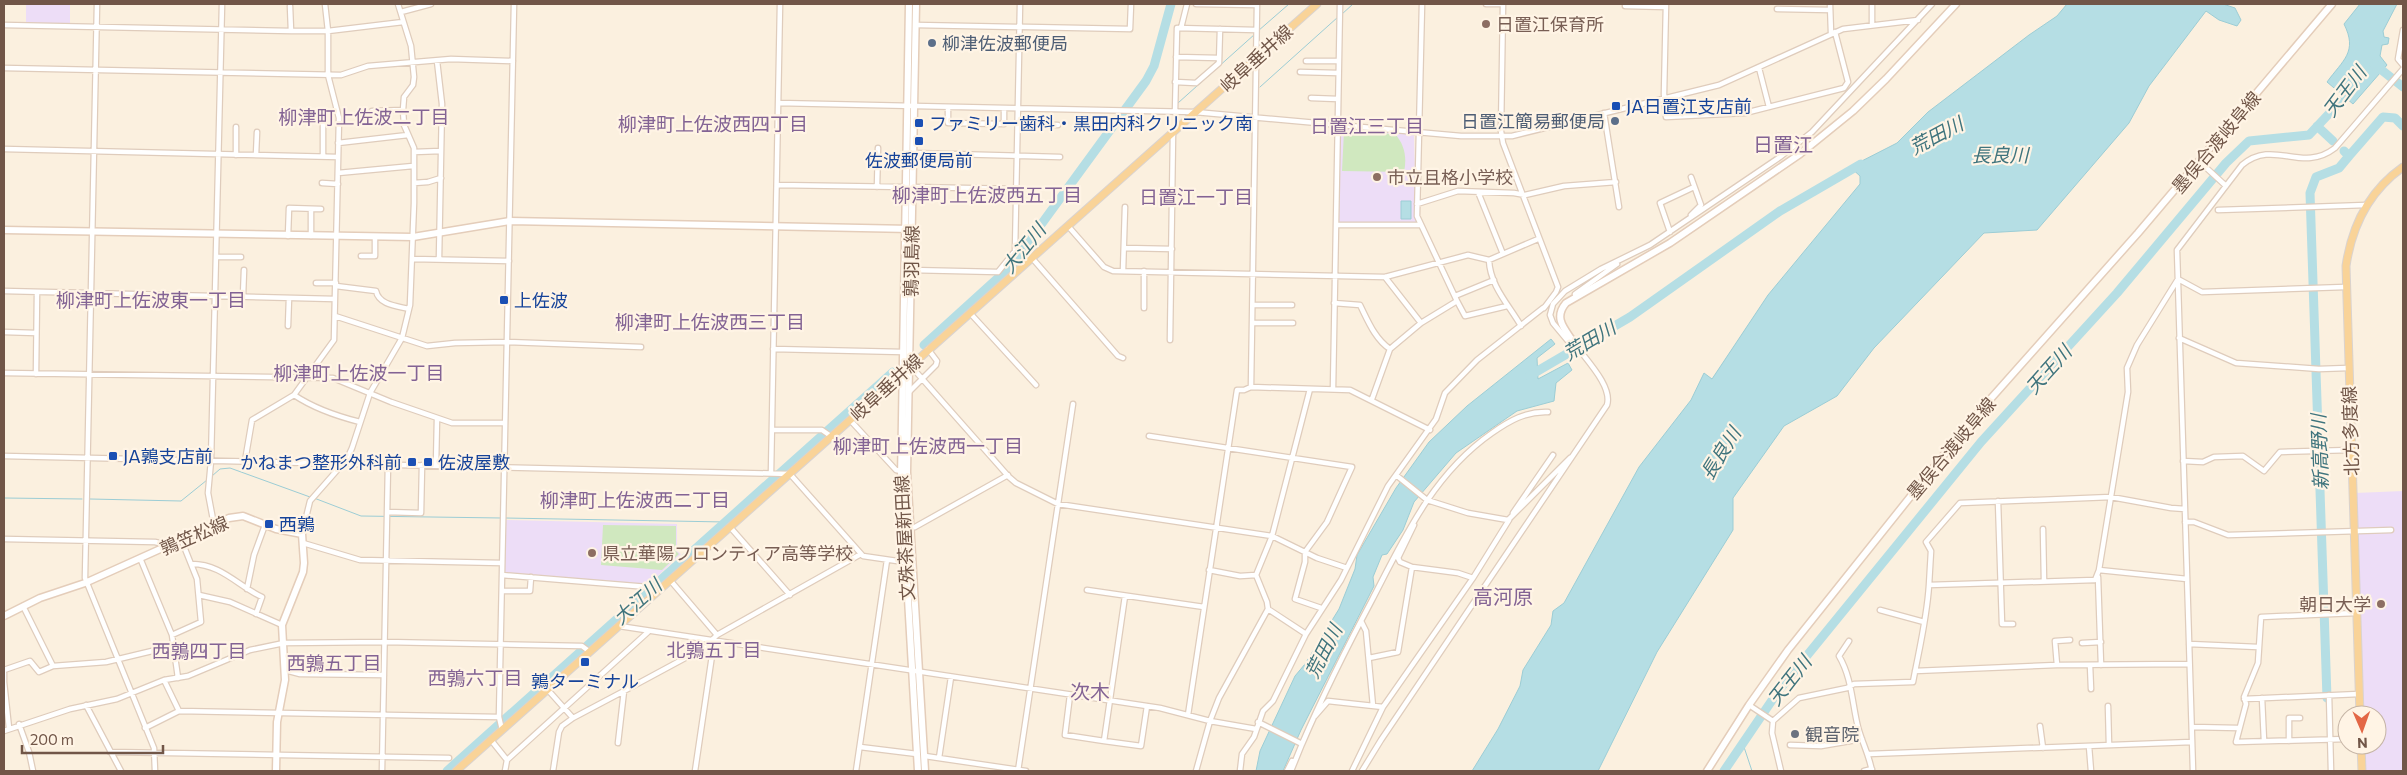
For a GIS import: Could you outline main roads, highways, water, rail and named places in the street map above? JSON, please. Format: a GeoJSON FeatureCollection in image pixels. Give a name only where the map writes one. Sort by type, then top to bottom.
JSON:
{"type":"FeatureCollection","features":[{"type":"Feature","properties":{"kind":"main road"},"geometry":{"type":"LineString","coordinates":[[909,187],[911,107],[910,4]]}},
{"type":"Feature","properties":{"kind":"main road","name":"鶉羽島線"},"geometry":{"type":"LineString","coordinates":[[907,369],[911,270],[908,229],[909,187],[914,153],[911,107],[916,4]]}},
{"type":"Feature","properties":{"kind":"main road","name":"岐阜垂井線"},"geometry":{"type":"LineString","coordinates":[[456,771],[490,740],[500,724],[548,690],[586,649],[618,626],[654,590],[670,580],[787,473],[850,420],[970,313],[1005,273],[1032,258],[1317,4]]}},
{"type":"Feature","properties":{"kind":"main road"},"geometry":{"type":"LineString","coordinates":[[1572,340],[1561,324],[1559,316],[1561,309],[1576,297],[1662,247],[1800,154],[1853,111],[1956,4]]}},
{"type":"Feature","properties":{"kind":"main road","name":"墨俣合渡岐阜線"},"geometry":{"type":"LineString","coordinates":[[1707,771],[1749,705],[1828,598],[1970,422],[2202,164],[2332,4]]}},
{"type":"Feature","properties":{"kind":"main road","name":"北方多度線"},"geometry":{"type":"LineString","coordinates":[[2360,705],[2346,287],[2349,247],[2366,205],[2389,177],[2403,167]]}},
{"type":"Feature","properties":{"kind":"main road"},"geometry":{"type":"LineString","coordinates":[[4,230],[413,237],[510,221],[908,229]]}},
{"type":"Feature","properties":{"kind":"main road","name":"文殊茶屋新田線"},"geometry":{"type":"LineString","coordinates":[[908,229],[903,352],[907,369],[908,394],[907,472],[918,771]]}},
{"type":"Feature","properties":{"kind":"main road","name":"文殊茶屋新田線"},"geometry":{"type":"LineString","coordinates":[[907,369],[901,471],[904,562],[925,771]]}},
{"type":"Feature","properties":{"kind":"main road","name":"鶉笠松線"},"geometry":{"type":"LineString","coordinates":[[4,616],[40,598],[85,583],[229,518],[243,516],[276,529],[302,534],[303,572],[282,625],[285,670],[278,712],[276,771]]}},
{"type":"Feature","properties":{"kind":"main road"},"geometry":{"type":"LineString","coordinates":[[2362,755],[2362,771]]}},
{"type":"Feature","properties":{"kind":"water","name":"長良川"},"geometry":{"type":"Polygon","coordinates":[[[2067,4],[2223,4],[2235,8],[2241,20],[2237,26],[2219,20],[2206,11],[2149,86],[2129,123],[2037,230],[1984,233],[1874,348],[1837,396],[1784,426],[1733,498],[1733,530],[1657,652],[1598,771],[1472,771],[1498,729],[1520,686],[1523,670],[1551,625],[1553,611],[1564,603],[1639,467],[1691,400],[1704,373],[1712,379],[1768,295],[1860,184],[1860,176],[1850,167],[1897,143],[1928,112],[2057,16],[2067,4]]]}},
{"type":"Feature","properties":{"kind":"water"},"geometry":{"type":"Polygon","coordinates":[[[2360,4],[2397,4],[2383,31],[2384,37],[2389,38],[2388,44],[2382,45],[2380,56],[2387,65],[2353,104],[2327,82],[2347,55],[2350,42],[2344,24],[2360,4]]]}},
{"type":"Feature","properties":{"kind":"water"},"geometry":{"type":"Polygon","coordinates":[[[1401,201],[1411,201],[1411,219],[1401,219],[1401,201]]]}},
{"type":"Feature","properties":{"kind":"water"},"geometry":{"type":"Polygon","coordinates":[[[1551,339],[1555,344],[1537,358],[1538,379],[1568,363],[1572,370],[1556,383],[1554,401],[1517,411],[1456,453],[1414,502],[1403,530],[1387,554],[1382,555],[1373,577],[1374,586],[1301,730],[1283,771],[1256,771],[1260,751],[1295,676],[1305,664],[1339,609],[1355,569],[1357,555],[1396,488],[1429,442],[1467,406],[1551,339]]]}},
{"type":"Feature","properties":{"kind":"waterway","name":"大江川"},"geometry":{"type":"LineString","coordinates":[[924,345],[1010,267],[1146,81],[1154,66],[1171,4]]}},
{"type":"Feature","properties":{"kind":"waterway"},"geometry":{"type":"LineString","coordinates":[[1258,31],[1289,4]]}},
{"type":"Feature","properties":{"kind":"waterway"},"geometry":{"type":"LineString","coordinates":[[1341,15],[1353,4]]}},
{"type":"Feature","properties":{"kind":"waterway"},"geometry":{"type":"LineString","coordinates":[[1260,87],[1338,17]]}},
{"type":"Feature","properties":{"kind":"waterway"},"geometry":{"type":"LineString","coordinates":[[1178,103],[1255,34]]}},
{"type":"Feature","properties":{"kind":"waterway"},"geometry":{"type":"LineString","coordinates":[[2374,64],[2403,87]]}},
{"type":"Feature","properties":{"kind":"waterway","name":"天王川"},"geometry":{"type":"LineString","coordinates":[[1724,771],[1779,690],[1981,442],[2117,293],[2226,163],[2249,141],[2309,135],[2341,101],[2350,87]]}},
{"type":"Feature","properties":{"kind":"waterway"},"geometry":{"type":"LineString","coordinates":[[2349,156],[2383,117],[2395,118],[2403,126]]}},
{"type":"Feature","properties":{"kind":"waterway"},"geometry":{"type":"LineString","coordinates":[[2317,126],[2333,141]]}},
{"type":"Feature","properties":{"kind":"waterway","name":"新高野川"},"geometry":{"type":"LineString","coordinates":[[2327,698],[2310,193],[2316,177],[2339,168],[2349,156],[2344,151]]}},
{"type":"Feature","properties":{"kind":"waterway","name":"荒田川"},"geometry":{"type":"LineString","coordinates":[[1529,376],[1630,317],[1780,211],[1861,164]]}},
{"type":"Feature","properties":{"kind":"waterway","name":"大江川"},"geometry":{"type":"LineString","coordinates":[[447,771],[893,372]]}},
{"type":"Feature","properties":{"kind":"waterway"},"geometry":{"type":"LineString","coordinates":[[212,476],[220,469],[230,468],[310,497]]}},
{"type":"Feature","properties":{"kind":"waterway"},"geometry":{"type":"LineString","coordinates":[[90,499],[181,501],[207,480]]}},
{"type":"Feature","properties":{"kind":"waterway"},"geometry":{"type":"LineString","coordinates":[[4,498],[82,499]]}},
{"type":"Feature","properties":{"kind":"waterway"},"geometry":{"type":"LineString","coordinates":[[314,498],[361,516],[501,518]]}},
{"type":"Feature","properties":{"kind":"waterway"},"geometry":{"type":"LineString","coordinates":[[505,518],[725,522]]}},
{"type":"Feature","properties":{"kind":"waterway"},"geometry":{"type":"LineString","coordinates":[[1743,744],[1752,771]]}},
{"type":"Feature","properties":{"kind":"place","name":"日置江保育所"},"geometry":{"type":"Point","coordinates":[1486,24]}},
{"type":"Feature","properties":{"kind":"place","name":"柳津佐波郵便局"},"geometry":{"type":"Point","coordinates":[932,43]}},
{"type":"Feature","properties":{"kind":"place","name":"JA日置江支店前"},"geometry":{"type":"Point","coordinates":[1616,106]}},
{"type":"Feature","properties":{"kind":"place","name":"日置江簡易郵便局"},"geometry":{"type":"Point","coordinates":[1615,121]}},
{"type":"Feature","properties":{"kind":"place","name":"ファミリー歯科・黒田内科クリニック南"},"geometry":{"type":"Point","coordinates":[919,123]}},
{"type":"Feature","properties":{"kind":"place","name":"佐波郵便局前"},"geometry":{"type":"Point","coordinates":[919,141]}},
{"type":"Feature","properties":{"kind":"place","name":"市立且格小学校"},"geometry":{"type":"Point","coordinates":[1377,177]}},
{"type":"Feature","properties":{"kind":"place","name":"上佐波"},"geometry":{"type":"Point","coordinates":[504,300]}},
{"type":"Feature","properties":{"kind":"place","name":"JA鶉支店前"},"geometry":{"type":"Point","coordinates":[113,456]}},
{"type":"Feature","properties":{"kind":"place","name":"かねまつ整形外科前"},"geometry":{"type":"Point","coordinates":[412,462]}},
{"type":"Feature","properties":{"kind":"place","name":"佐波屋敷"},"geometry":{"type":"Point","coordinates":[428,462]}},
{"type":"Feature","properties":{"kind":"place","name":"西鶉"},"geometry":{"type":"Point","coordinates":[269,524]}},
{"type":"Feature","properties":{"kind":"place","name":"県立華陽フロンティア高等学校"},"geometry":{"type":"Point","coordinates":[592,553]}},
{"type":"Feature","properties":{"kind":"place","name":"朝日大学"},"geometry":{"type":"Point","coordinates":[2381,604]}},
{"type":"Feature","properties":{"kind":"place","name":"鶉ターミナル"},"geometry":{"type":"Point","coordinates":[585,662]}},
{"type":"Feature","properties":{"kind":"place","name":"観音院"},"geometry":{"type":"Point","coordinates":[1795,734]}},
{"type":"Feature","properties":{"kind":"district","name":"柳津町上佐波二丁目"},"geometry":{"type":"Point","coordinates":[364,116]}},
{"type":"Feature","properties":{"kind":"district","name":"柳津町上佐波西四丁目"},"geometry":{"type":"Point","coordinates":[713,123]}},
{"type":"Feature","properties":{"kind":"district","name":"日置江三丁目"},"geometry":{"type":"Point","coordinates":[1367,125]}},
{"type":"Feature","properties":{"kind":"district","name":"日置江"},"geometry":{"type":"Point","coordinates":[1783,144]}},
{"type":"Feature","properties":{"kind":"district","name":"柳津町上佐波西五丁目"},"geometry":{"type":"Point","coordinates":[987,194]}},
{"type":"Feature","properties":{"kind":"district","name":"日置江一丁目"},"geometry":{"type":"Point","coordinates":[1196,196]}},
{"type":"Feature","properties":{"kind":"district","name":"柳津町上佐波東一丁目"},"geometry":{"type":"Point","coordinates":[151,299]}},
{"type":"Feature","properties":{"kind":"district","name":"柳津町上佐波西三丁目"},"geometry":{"type":"Point","coordinates":[710,321]}},
{"type":"Feature","properties":{"kind":"district","name":"柳津町上佐波一丁目"},"geometry":{"type":"Point","coordinates":[359,372]}},
{"type":"Feature","properties":{"kind":"district","name":"柳津町上佐波西一丁目"},"geometry":{"type":"Point","coordinates":[928,445]}},
{"type":"Feature","properties":{"kind":"district","name":"柳津町上佐波西二丁目"},"geometry":{"type":"Point","coordinates":[635,499]}},
{"type":"Feature","properties":{"kind":"district","name":"高河原"},"geometry":{"type":"Point","coordinates":[1503,596]}},
{"type":"Feature","properties":{"kind":"district","name":"北鶉五丁目"},"geometry":{"type":"Point","coordinates":[714,649]}},
{"type":"Feature","properties":{"kind":"district","name":"西鶉四丁目"},"geometry":{"type":"Point","coordinates":[199,650]}},
{"type":"Feature","properties":{"kind":"district","name":"西鶉五丁目"},"geometry":{"type":"Point","coordinates":[334,662]}},
{"type":"Feature","properties":{"kind":"district","name":"西鶉六丁目"},"geometry":{"type":"Point","coordinates":[475,677]}},
{"type":"Feature","properties":{"kind":"district","name":"次木"},"geometry":{"type":"Point","coordinates":[1090,691]}}]}
